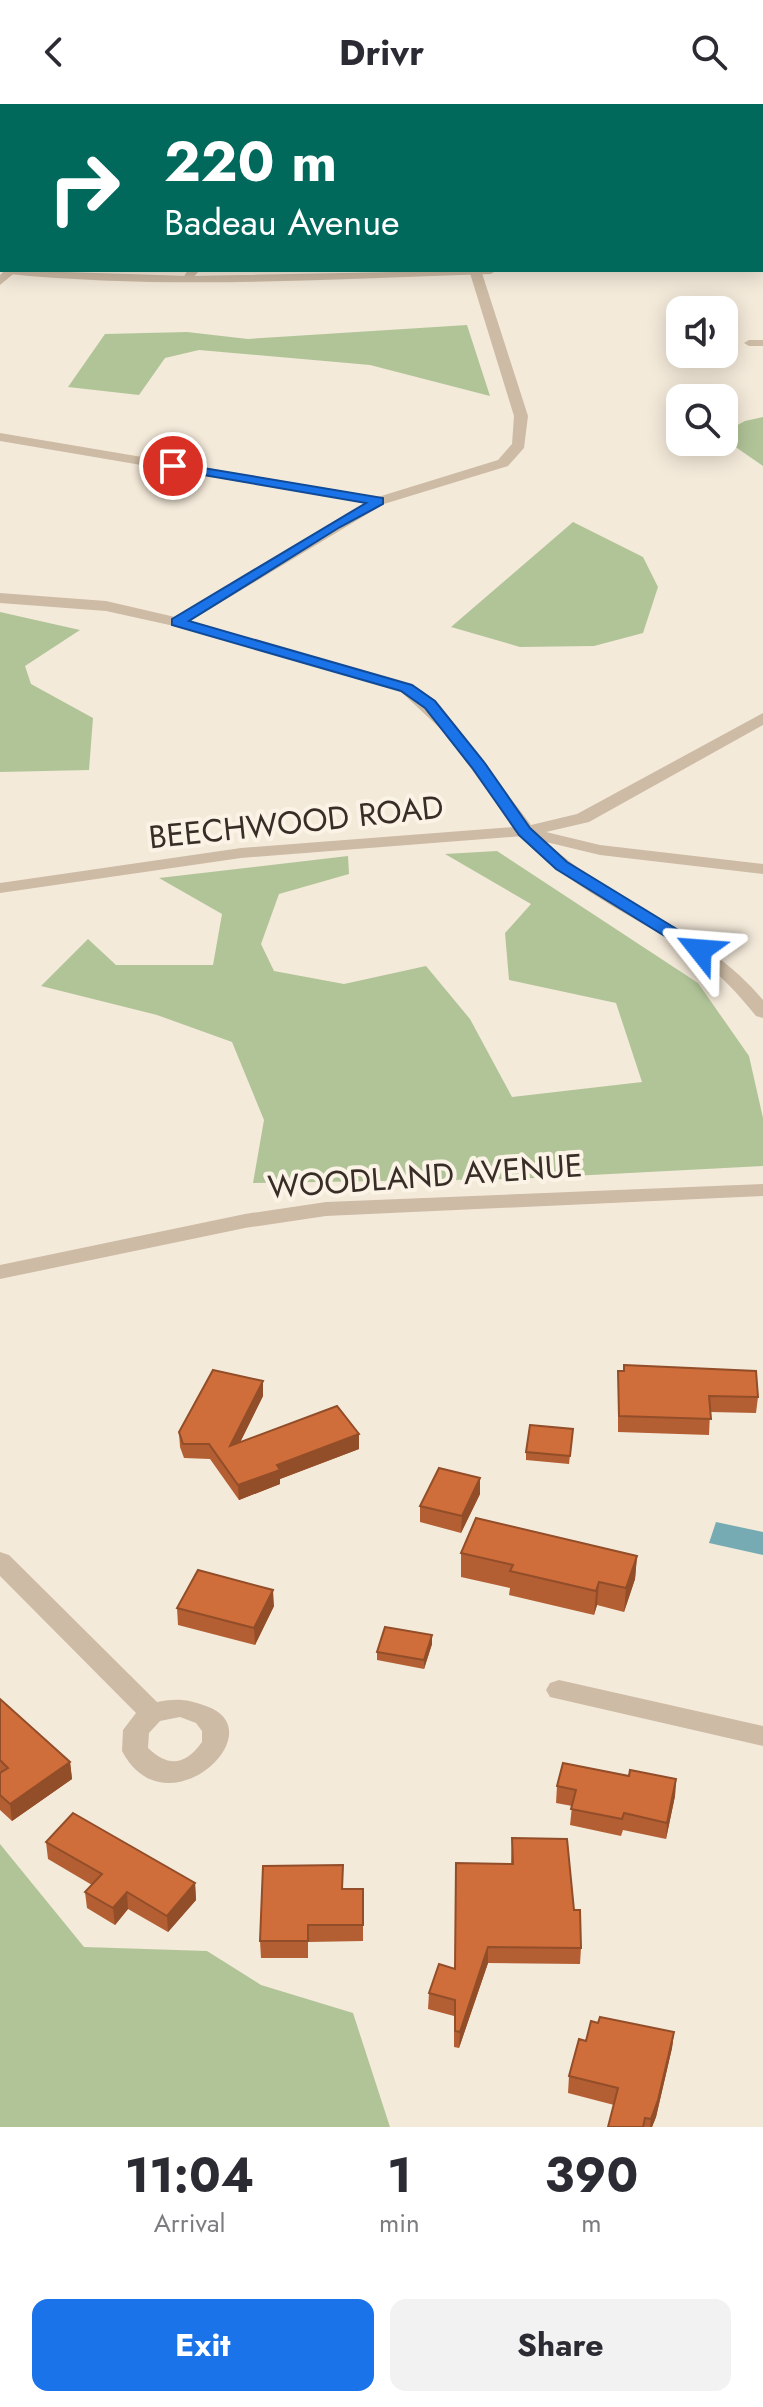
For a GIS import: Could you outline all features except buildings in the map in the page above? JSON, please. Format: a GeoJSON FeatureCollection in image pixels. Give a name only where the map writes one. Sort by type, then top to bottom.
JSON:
{"type":"FeatureCollection","features":[{"type":"Feature","properties":{"kind":"street"},"geometry":{"type":"LineString","coordinates":[[32,272],[96,278],[334,272]]}},
{"type":"Feature","properties":{"kind":"street"},"geometry":{"type":"LineString","coordinates":[[177,622],[379,501],[494,467],[512,456],[519,445],[521,416],[476,272]]}},
{"type":"Feature","properties":{"kind":"street"},"geometry":{"type":"LineString","coordinates":[[0,437],[379,501]]}},
{"type":"Feature","properties":{"kind":"street"},"geometry":{"type":"LineString","coordinates":[[0,598],[106,606],[177,622],[406,688],[430,705],[479,766],[525,831],[581,880],[720,965],[738,981],[763,1012]]}},
{"type":"Feature","properties":{"kind":"street","name":"BEECHWOOD ROAD"},"geometry":{"type":"LineString","coordinates":[[0,888],[241,853],[525,831],[583,818],[763,718]]}},
{"type":"Feature","properties":{"kind":"street"},"geometry":{"type":"LineString","coordinates":[[525,831],[600,850],[763,869]]}},
{"type":"Feature","properties":{"kind":"street","name":"WOODLAND AVENUE"},"geometry":{"type":"LineString","coordinates":[[0,1272],[245,1221],[326,1209],[763,1190]]}},
{"type":"Feature","properties":{"kind":"street"},"geometry":{"type":"LineString","coordinates":[[0,1561],[152,1713]]}},
{"type":"Feature","properties":{"kind":"street"},"geometry":{"type":"LineString","coordinates":[[559,1690],[763,1736]]}},
{"type":"Feature","properties":{"kind":"lane"},"geometry":{"type":"LineString","coordinates":[[749,343],[763,343]]}},
{"type":"Feature","properties":{"kind":"green space"},"geometry":{"type":"Polygon","coordinates":[[[467,325],[490,396],[370,365],[199,350],[165,358],[139,395],[68,387],[105,334],[187,332],[248,339],[467,325]]]}},
{"type":"Feature","properties":{"kind":"green space"},"geometry":{"type":"Polygon","coordinates":[[[763,417],[763,466],[738,449],[738,425],[763,417]]]}},
{"type":"Feature","properties":{"kind":"green space"},"geometry":{"type":"Polygon","coordinates":[[[573,522],[643,557],[658,587],[643,633],[594,646],[520,647],[451,627],[573,522]]]}},
{"type":"Feature","properties":{"kind":"green space"},"geometry":{"type":"Polygon","coordinates":[[[0,612],[80,630],[25,666],[31,684],[93,718],[89,770],[0,772],[0,612]]]}},
{"type":"Feature","properties":{"kind":"green space"},"geometry":{"type":"Polygon","coordinates":[[[497,851],[698,983],[749,1056],[763,1118],[763,1166],[515,1179],[253,1183],[264,1120],[232,1042],[157,1015],[41,986],[88,939],[116,965],[213,965],[222,914],[159,878],[348,856],[349,874],[279,894],[261,944],[274,971],[344,984],[426,966],[470,1019],[512,1097],[642,1082],[616,1003],[509,980],[505,933],[531,904],[445,854],[497,851]]]}},
{"type":"Feature","properties":{"kind":"green space"},"geometry":{"type":"Polygon","coordinates":[[[0,1844],[84,1947],[207,1951],[261,1985],[353,2013],[390,2127],[0,2127],[0,1844]]]}},
{"type":"Feature","properties":{"kind":"water"},"geometry":{"type":"Polygon","coordinates":[[[716,1522],[763,1532],[763,1555],[709,1543],[716,1522]]]}},
{"type":"Feature","properties":{"kind":"route"},"geometry":{"type":"LineString","coordinates":[[173,466],[379,501],[177,622],[406,688],[430,705],[479,766],[525,831],[561,866],[700,950]]}}]}
